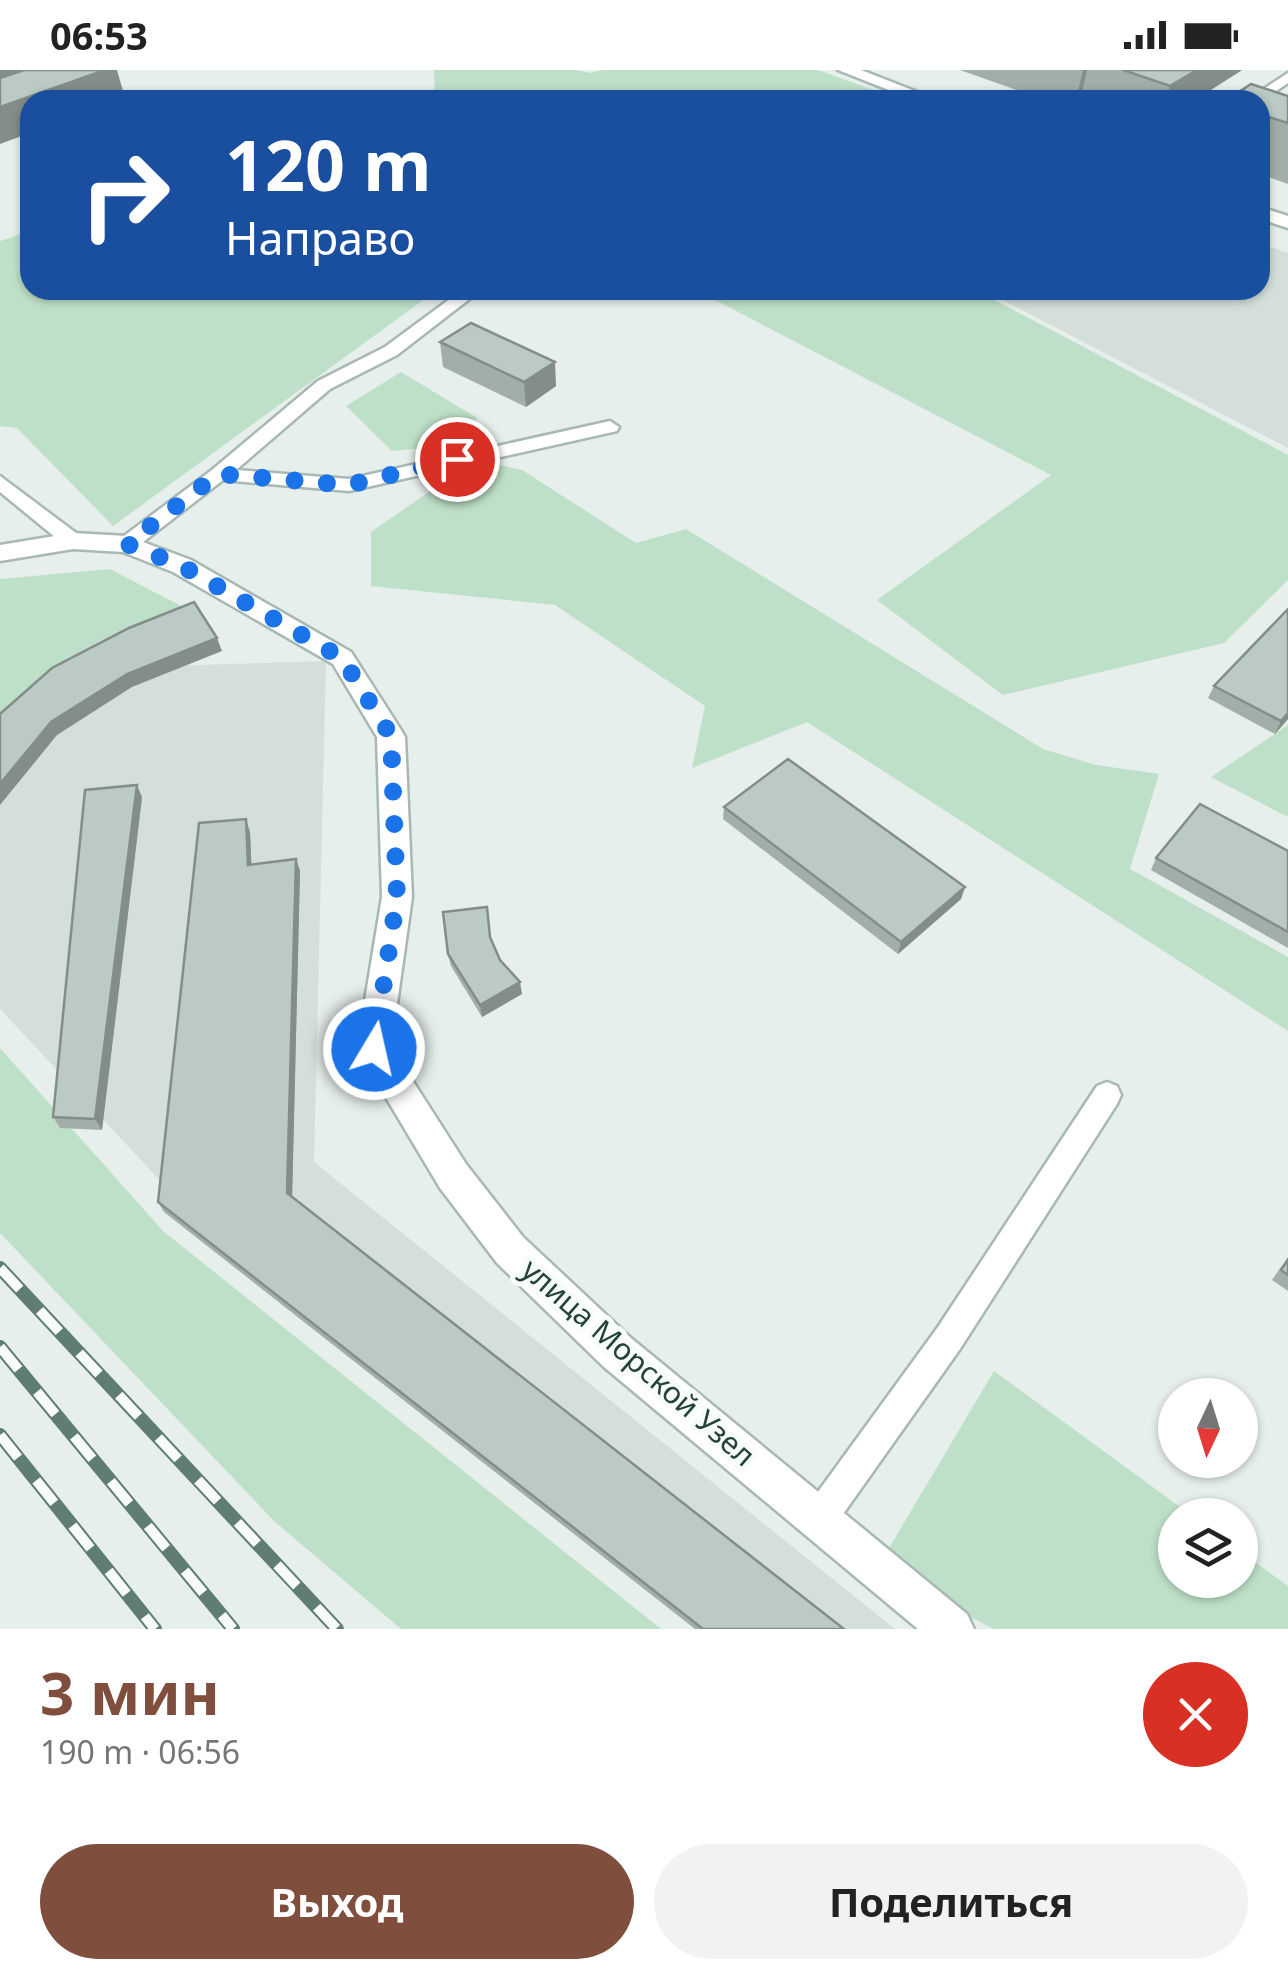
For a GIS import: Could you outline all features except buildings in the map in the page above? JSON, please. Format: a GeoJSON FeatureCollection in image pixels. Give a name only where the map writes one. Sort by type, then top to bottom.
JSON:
{"type":"FeatureCollection","features":[{"type":"Feature","properties":{"kind":"street"},"geometry":{"type":"LineString","coordinates":[[846,70],[902,90]]}},
{"type":"Feature","properties":{"kind":"street","name":"улица Морской Узел"},"geometry":{"type":"LineString","coordinates":[[0,553],[73,540],[127,544],[182,566],[342,658],[391,736],[397,897],[374,1049],[453,1176],[510,1250],[618,1353],[952,1629]]}},
{"type":"Feature","properties":{"kind":"lane"},"geometry":{"type":"LineString","coordinates":[[127,544],[324,385],[391,351],[460,300]]}},
{"type":"Feature","properties":{"kind":"lane"},"geometry":{"type":"LineString","coordinates":[[218,474],[349,485],[610,427]]}},
{"type":"Feature","properties":{"kind":"lane"},"geometry":{"type":"LineString","coordinates":[[0,482],[73,540]]}},
{"type":"Feature","properties":{"kind":"lane"},"geometry":{"type":"LineString","coordinates":[[819,1519],[950,1338],[1108,1095]]}},
{"type":"Feature","properties":{"kind":"shaded area"},"geometry":{"type":"Polygon","coordinates":[[[1270,247],[1288,253],[1288,448],[1003,300],[1270,300],[1270,247]]]}},
{"type":"Feature","properties":{"kind":"shaded area"},"geometry":{"type":"Polygon","coordinates":[[[326,661],[314,1162],[895,1629],[702,1629],[181,1203],[0,1009],[0,711],[30,670],[326,661]]]}},
{"type":"Feature","properties":{"kind":"green space"},"geometry":{"type":"Polygon","coordinates":[[[434,70],[818,70],[873,90],[435,90],[434,70]]]}},
{"type":"Feature","properties":{"kind":"green space"},"geometry":{"type":"Polygon","coordinates":[[[20,234],[20,300],[423,300],[113,526],[17,428],[0,426],[0,241],[20,234]]]}},
{"type":"Feature","properties":{"kind":"green space"},"geometry":{"type":"Polygon","coordinates":[[[715,300],[995,300],[1288,455],[1288,580],[1224,643],[1003,695],[877,600],[1051,475],[715,300]]]}},
{"type":"Feature","properties":{"kind":"green space"},"geometry":{"type":"Polygon","coordinates":[[[401,372],[477,418],[467,444],[392,451],[346,406],[401,372]]]}},
{"type":"Feature","properties":{"kind":"green space"},"geometry":{"type":"Polygon","coordinates":[[[484,461],[522,470],[636,543],[686,529],[1043,749],[1096,765],[1159,774],[1130,869],[1288,957],[1288,1031],[807,722],[692,768],[705,706],[555,605],[371,586],[371,532],[449,478],[484,461]]]}},
{"type":"Feature","properties":{"kind":"green space"},"geometry":{"type":"Polygon","coordinates":[[[110,569],[183,607],[98,642],[0,721],[0,579],[110,569]]]}},
{"type":"Feature","properties":{"kind":"green space"},"geometry":{"type":"Polygon","coordinates":[[[1288,725],[1288,817],[1211,777],[1288,725]]]}},
{"type":"Feature","properties":{"kind":"green space"},"geometry":{"type":"Polygon","coordinates":[[[0,1048],[163,1231],[661,1629],[401,1629],[274,1521],[0,1233],[0,1048]]]}},
{"type":"Feature","properties":{"kind":"green space"},"geometry":{"type":"Polygon","coordinates":[[[994,1371],[1168,1498],[1158,1498],[1158,1598],[1258,1598],[1258,1564],[1288,1586],[1288,1629],[994,1629],[876,1570],[994,1371]]]}},
{"type":"Feature","properties":{"kind":"railway"},"geometry":{"type":"LineString","coordinates":[[0,1268],[337,1629]]}},
{"type":"Feature","properties":{"kind":"railway"},"geometry":{"type":"LineString","coordinates":[[0,1347],[233,1629]]}},
{"type":"Feature","properties":{"kind":"railway"},"geometry":{"type":"LineString","coordinates":[[0,1435],[155,1629]]}},
{"type":"Feature","properties":{"kind":"route"},"geometry":{"type":"LineString","coordinates":[[374,1049],[397,897],[391,736],[342,658],[182,566],[127,544],[218,474],[349,485],[457,459]]}}]}
